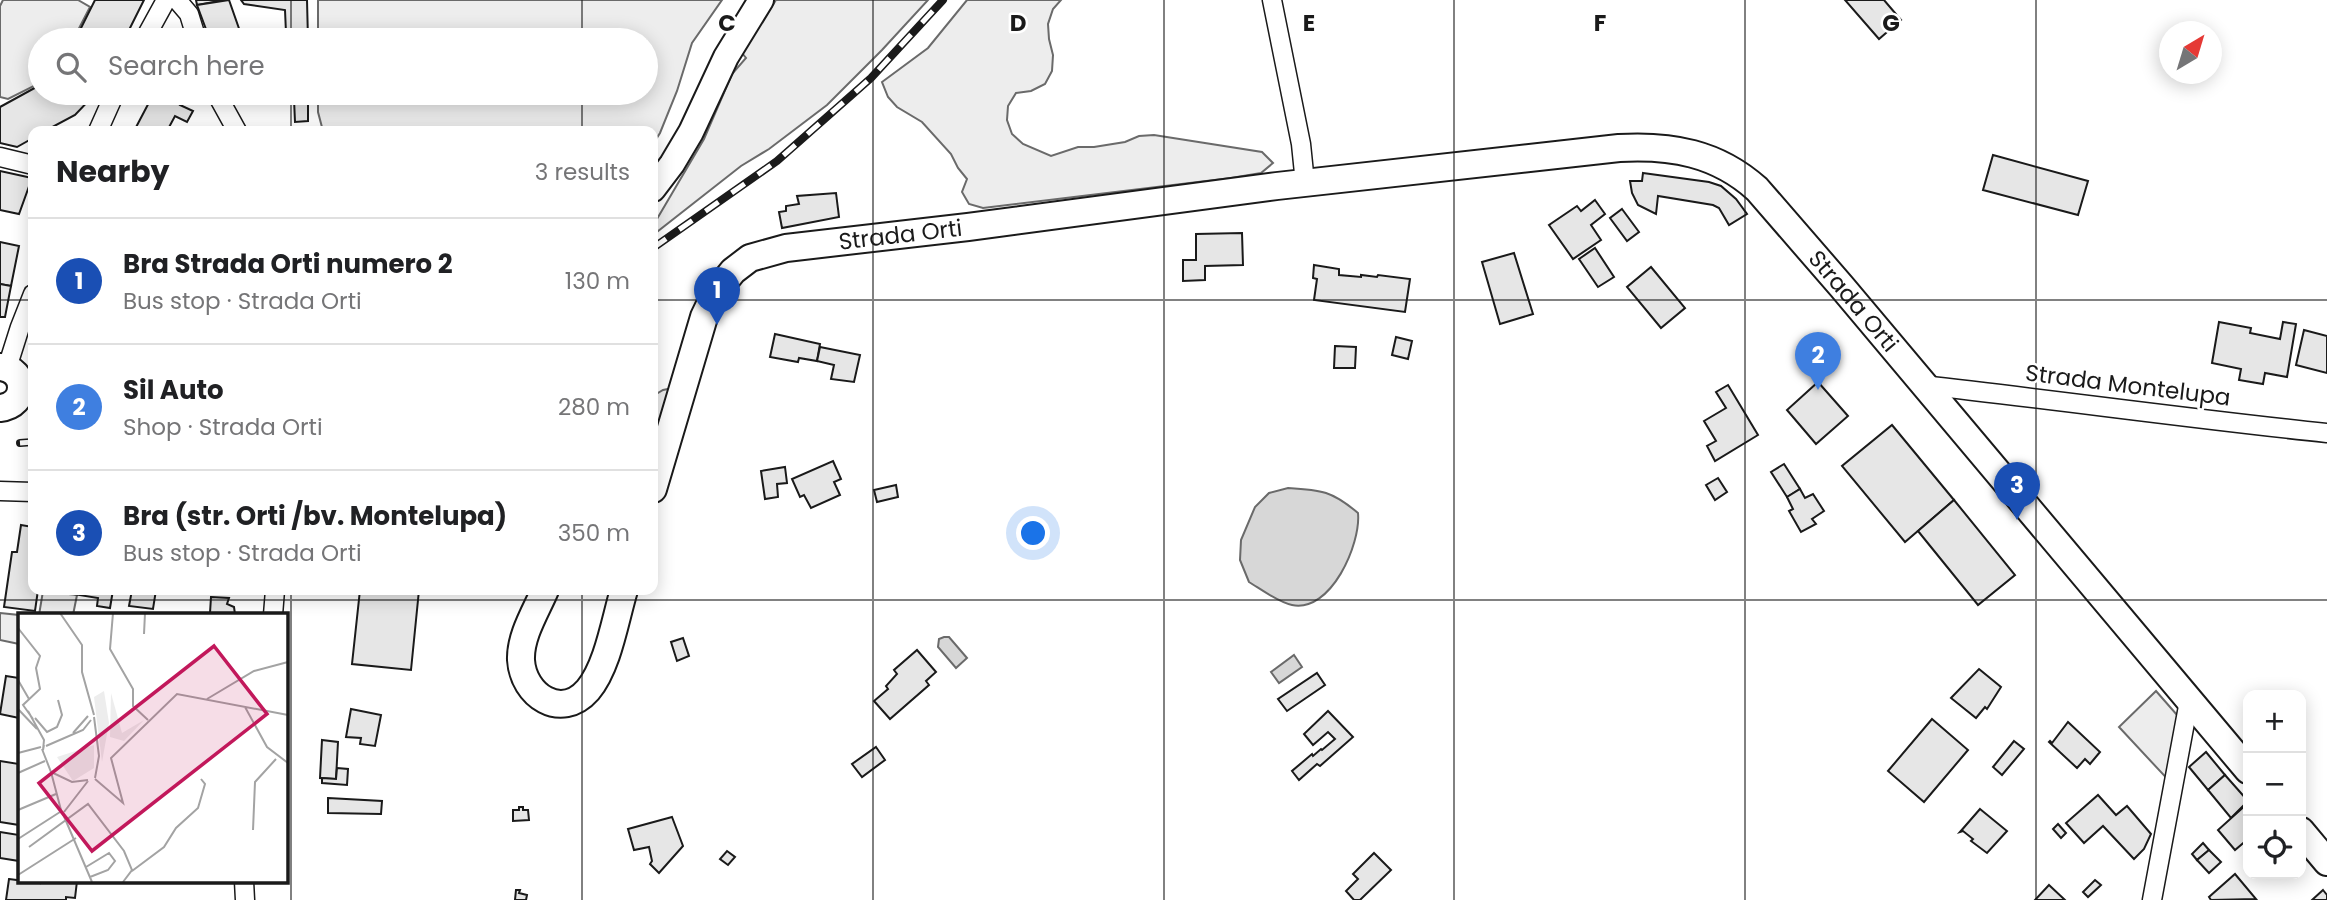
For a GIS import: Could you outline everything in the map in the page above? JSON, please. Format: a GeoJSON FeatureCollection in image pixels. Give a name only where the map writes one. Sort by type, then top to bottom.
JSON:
{"type":"FeatureCollection","features":[{"type":"Feature","properties":{"kind":"main road"},"geometry":{"type":"LineString","coordinates":[[658,182],[691,132],[726,57],[761,0]]}},
{"type":"Feature","properties":{"kind":"main road","name":"Strada Orti"},"geometry":{"type":"LineString","coordinates":[[658,472],[704,317],[716,292],[733,271],[750,258],[786,248],[1305,183],[1642,147],[1670,148],[1704,156],[1733,170],[1757,190],[2243,764]]}},
{"type":"Feature","properties":{"kind":"main road"},"geometry":{"type":"LineString","coordinates":[[543,595],[527,631],[521,660],[526,680],[536,696],[550,703],[577,699],[587,690],[602,663],[622,595]]}},
{"type":"Feature","properties":{"kind":"main road"},"geometry":{"type":"LineString","coordinates":[[2306,837],[2327,862]]}},
{"type":"Feature","properties":{"kind":"street"},"geometry":{"type":"LineString","coordinates":[[151,28],[166,0]]}},
{"type":"Feature","properties":{"kind":"street"},"geometry":{"type":"LineString","coordinates":[[177,0],[189,14],[193,28]]}},
{"type":"Feature","properties":{"kind":"street"},"geometry":{"type":"LineString","coordinates":[[1272,0],[1301,144],[1305,183]]}},
{"type":"Feature","properties":{"kind":"street"},"geometry":{"type":"LineString","coordinates":[[100,126],[110,105]]}},
{"type":"Feature","properties":{"kind":"street"},"geometry":{"type":"LineString","coordinates":[[223,105],[234,126]]}},
{"type":"Feature","properties":{"kind":"street"},"geometry":{"type":"LineString","coordinates":[[0,157],[28,162]]}},
{"type":"Feature","properties":{"kind":"street"},"geometry":{"type":"LineString","coordinates":[[15,384],[20,327],[28,306]]}},
{"type":"Feature","properties":{"kind":"street","name":"Strada Montelupa"},"geometry":{"type":"LineString","coordinates":[[1922,385],[2327,433]]}},
{"type":"Feature","properties":{"kind":"street"},"geometry":{"type":"LineString","coordinates":[[0,491],[28,492]]}},
{"type":"Feature","properties":{"kind":"street"},"geometry":{"type":"LineString","coordinates":[[273,613],[275,595]]}},
{"type":"Feature","properties":{"kind":"street"},"geometry":{"type":"LineString","coordinates":[[2152,900],[2189,701]]}},
{"type":"Feature","properties":{"kind":"shaded area"},"geometry":{"type":"Polygon","coordinates":[[[3,0],[78,0],[90,7],[79,28],[28,28],[28,89],[8,99],[0,97],[0,6],[3,0]]]}},
{"type":"Feature","properties":{"kind":"shaded area"},"geometry":{"type":"Polygon","coordinates":[[[318,0],[722,0],[692,43],[677,91],[658,136],[658,126],[322,126],[318,105],[658,105],[658,28],[318,28],[318,0]]]}},
{"type":"Feature","properties":{"kind":"shaded area"},"geometry":{"type":"Polygon","coordinates":[[[776,0],[928,0],[827,105],[769,149],[741,166],[658,231],[658,217],[704,139],[732,74],[746,58],[742,53],[776,0]]]}},
{"type":"Feature","properties":{"kind":"shaded area"},"geometry":{"type":"Polygon","coordinates":[[[967,0],[1061,0],[1053,9],[1048,24],[1053,55],[1052,71],[1045,84],[1031,91],[1016,93],[1008,106],[1007,120],[1012,134],[1023,144],[1051,156],[1078,147],[1094,147],[1154,135],[1262,152],[1273,163],[1261,173],[1231,178],[983,208],[969,204],[962,192],[967,179],[951,154],[922,122],[897,107],[888,97],[882,82],[928,48],[967,0]]]}},
{"type":"Feature","properties":{"kind":"shaded area"},"geometry":{"type":"Polygon","coordinates":[[[682,386],[658,471],[658,393],[682,386]]]}},
{"type":"Feature","properties":{"kind":"shaded area"},"geometry":{"type":"Polygon","coordinates":[[[1288,488],[1326,493],[1358,513],[1354,542],[1341,574],[1331,588],[1306,605],[1287,603],[1249,582],[1240,560],[1241,540],[1255,507],[1269,493],[1288,488]]]}},
{"type":"Feature","properties":{"kind":"shaded area"},"geometry":{"type":"Polygon","coordinates":[[[42,595],[77,595],[73,613],[39,613],[42,595]]]}},
{"type":"Feature","properties":{"kind":"shaded area"},"geometry":{"type":"Polygon","coordinates":[[[0,613],[18,615],[18,644],[0,640],[0,613]]]}},
{"type":"Feature","properties":{"kind":"shaded area"},"geometry":{"type":"Polygon","coordinates":[[[949,637],[967,658],[956,668],[938,647],[939,639],[949,637]]]}},
{"type":"Feature","properties":{"kind":"shaded area"},"geometry":{"type":"Polygon","coordinates":[[[1294,655],[1302,667],[1279,683],[1271,672],[1294,655]]]}},
{"type":"Feature","properties":{"kind":"shaded area"},"geometry":{"type":"Polygon","coordinates":[[[2156,691],[2185,724],[2173,785],[2119,727],[2156,691]]]}},
{"type":"Feature","properties":{"kind":"building"},"geometry":{"type":"Polygon","coordinates":[[[95,0],[144,0],[130,28],[81,28],[95,0]]]}},
{"type":"Feature","properties":{"kind":"building"},"geometry":{"type":"Polygon","coordinates":[[[196,0],[225,0],[197,5],[196,0]]]}},
{"type":"Feature","properties":{"kind":"building"},"geometry":{"type":"Polygon","coordinates":[[[229,0],[239,28],[206,28],[197,5],[229,0]]]}},
{"type":"Feature","properties":{"kind":"building"},"geometry":{"type":"Polygon","coordinates":[[[241,0],[307,0],[308,28],[286,28],[285,10],[244,4],[241,0]]]}},
{"type":"Feature","properties":{"kind":"building"},"geometry":{"type":"Polygon","coordinates":[[[1845,0],[1884,0],[1901,20],[1879,39],[1845,0]]]}},
{"type":"Feature","properties":{"kind":"building"},"geometry":{"type":"Polygon","coordinates":[[[28,92],[28,105],[85,105],[75,115],[54,126],[28,126],[28,141],[17,147],[0,143],[0,107],[28,92]]]}},
{"type":"Feature","properties":{"kind":"building"},"geometry":{"type":"Polygon","coordinates":[[[148,105],[180,105],[193,111],[187,122],[175,116],[170,126],[137,126],[148,105]]]}},
{"type":"Feature","properties":{"kind":"building"},"geometry":{"type":"Polygon","coordinates":[[[294,105],[308,105],[308,121],[295,122],[294,105]]]}},
{"type":"Feature","properties":{"kind":"building"},"geometry":{"type":"Polygon","coordinates":[[[1993,155],[2088,181],[2078,215],[1983,190],[1993,155]]]}},
{"type":"Feature","properties":{"kind":"building"},"geometry":{"type":"Polygon","coordinates":[[[0,171],[28,177],[28,189],[19,214],[0,210],[0,171]]]}},
{"type":"Feature","properties":{"kind":"building"},"geometry":{"type":"Polygon","coordinates":[[[1643,173],[1721,186],[1736,199],[1747,214],[1729,225],[1719,208],[1713,205],[1658,196],[1656,214],[1638,205],[1632,193],[1630,181],[1642,181],[1643,173]]]}},
{"type":"Feature","properties":{"kind":"building"},"geometry":{"type":"Polygon","coordinates":[[[836,193],[839,217],[782,228],[779,212],[786,211],[786,206],[799,204],[797,196],[836,193]]]}},
{"type":"Feature","properties":{"kind":"building"},"geometry":{"type":"Polygon","coordinates":[[[1595,200],[1605,214],[1591,225],[1601,240],[1573,259],[1549,225],[1577,206],[1581,211],[1595,200]]]}},
{"type":"Feature","properties":{"kind":"building"},"geometry":{"type":"Polygon","coordinates":[[[1622,209],[1639,232],[1627,241],[1610,218],[1622,209]]]}},
{"type":"Feature","properties":{"kind":"building"},"geometry":{"type":"Polygon","coordinates":[[[1242,233],[1243,265],[1205,266],[1205,280],[1183,281],[1183,260],[1196,260],[1196,234],[1242,233]]]}},
{"type":"Feature","properties":{"kind":"building"},"geometry":{"type":"Polygon","coordinates":[[[0,242],[19,246],[11,286],[0,284],[0,242]]]}},
{"type":"Feature","properties":{"kind":"building"},"geometry":{"type":"Polygon","coordinates":[[[1595,248],[1614,277],[1598,287],[1579,259],[1595,248]]]}},
{"type":"Feature","properties":{"kind":"building"},"geometry":{"type":"Polygon","coordinates":[[[1514,253],[1533,314],[1500,324],[1482,262],[1514,253]]]}},
{"type":"Feature","properties":{"kind":"building"},"geometry":{"type":"Polygon","coordinates":[[[1314,265],[1339,269],[1339,275],[1378,275],[1410,279],[1405,312],[1314,300],[1317,279],[1313,278],[1314,265]]]}},
{"type":"Feature","properties":{"kind":"building"},"geometry":{"type":"Polygon","coordinates":[[[1651,267],[1685,308],[1661,328],[1627,287],[1651,267]]]}},
{"type":"Feature","properties":{"kind":"building"},"geometry":{"type":"Polygon","coordinates":[[[0,284],[11,286],[5,317],[0,317],[0,284]]]}},
{"type":"Feature","properties":{"kind":"building"},"geometry":{"type":"Polygon","coordinates":[[[2219,322],[2251,328],[2250,333],[2280,339],[2283,322],[2296,324],[2287,377],[2265,373],[2263,384],[2239,380],[2241,369],[2212,363],[2219,322]]]}},
{"type":"Feature","properties":{"kind":"building"},"geometry":{"type":"Polygon","coordinates":[[[2304,330],[2327,336],[2327,373],[2296,365],[2304,330]]]}},
{"type":"Feature","properties":{"kind":"building"},"geometry":{"type":"Polygon","coordinates":[[[775,334],[820,344],[817,361],[799,358],[798,362],[770,357],[775,334]]]}},
{"type":"Feature","properties":{"kind":"building"},"geometry":{"type":"Polygon","coordinates":[[[1396,337],[1412,341],[1408,359],[1392,355],[1396,337]]]}},
{"type":"Feature","properties":{"kind":"building"},"geometry":{"type":"Polygon","coordinates":[[[1335,346],[1356,347],[1355,368],[1334,368],[1335,346]]]}},
{"type":"Feature","properties":{"kind":"building"},"geometry":{"type":"Polygon","coordinates":[[[820,347],[860,355],[854,382],[831,379],[834,365],[817,361],[820,347]]]}},
{"type":"Feature","properties":{"kind":"building"},"geometry":{"type":"Polygon","coordinates":[[[1818,382],[1848,416],[1816,444],[1787,410],[1818,382]]]}},
{"type":"Feature","properties":{"kind":"building"},"geometry":{"type":"Polygon","coordinates":[[[1728,385],[1758,435],[1715,461],[1707,446],[1716,441],[1704,421],[1726,408],[1716,392],[1728,385]]]}},
{"type":"Feature","properties":{"kind":"building"},"geometry":{"type":"Polygon","coordinates":[[[1892,425],[1954,500],[1905,542],[1842,466],[1892,425]]]}},
{"type":"Feature","properties":{"kind":"building"},"geometry":{"type":"Polygon","coordinates":[[[833,461],[841,479],[834,482],[840,495],[811,508],[804,495],[800,497],[792,479],[833,461]]]}},
{"type":"Feature","properties":{"kind":"building"},"geometry":{"type":"Polygon","coordinates":[[[1784,464],[1800,489],[1787,497],[1771,472],[1784,464]]]}},
{"type":"Feature","properties":{"kind":"building"},"geometry":{"type":"Polygon","coordinates":[[[785,467],[787,483],[777,484],[778,497],[765,499],[761,471],[785,467]]]}},
{"type":"Feature","properties":{"kind":"building"},"geometry":{"type":"Polygon","coordinates":[[[1718,478],[1727,492],[1715,500],[1706,485],[1718,478]]]}},
{"type":"Feature","properties":{"kind":"building"},"geometry":{"type":"Polygon","coordinates":[[[896,485],[898,497],[877,502],[874,490],[896,485]]]}},
{"type":"Feature","properties":{"kind":"building"},"geometry":{"type":"Polygon","coordinates":[[[1800,489],[1805,498],[1813,494],[1824,511],[1812,519],[1816,524],[1801,532],[1789,511],[1793,509],[1787,497],[1800,489]]]}},
{"type":"Feature","properties":{"kind":"building"},"geometry":{"type":"Polygon","coordinates":[[[1954,500],[2015,575],[1978,605],[1918,531],[1954,500]]]}},
{"type":"Feature","properties":{"kind":"building"},"geometry":{"type":"Polygon","coordinates":[[[21,525],[28,526],[28,595],[37,595],[35,611],[4,607],[12,552],[17,552],[21,525]]]}},
{"type":"Feature","properties":{"kind":"building"},"geometry":{"type":"Polygon","coordinates":[[[80,595],[112,595],[110,608],[97,606],[98,598],[80,595]]]}},
{"type":"Feature","properties":{"kind":"building"},"geometry":{"type":"Polygon","coordinates":[[[131,595],[155,595],[153,609],[129,606],[131,595]]]}},
{"type":"Feature","properties":{"kind":"building"},"geometry":{"type":"Polygon","coordinates":[[[359,595],[418,595],[411,670],[352,664],[359,595]]]}},
{"type":"Feature","properties":{"kind":"building"},"geometry":{"type":"Polygon","coordinates":[[[211,597],[229,598],[227,604],[234,607],[235,613],[210,613],[211,597]]]}},
{"type":"Feature","properties":{"kind":"building"},"geometry":{"type":"Polygon","coordinates":[[[683,638],[689,656],[677,661],[671,642],[683,638]]]}},
{"type":"Feature","properties":{"kind":"building"},"geometry":{"type":"Polygon","coordinates":[[[917,650],[936,672],[926,681],[929,685],[890,719],[874,701],[888,689],[886,686],[897,674],[894,670],[917,650]]]}},
{"type":"Feature","properties":{"kind":"building"},"geometry":{"type":"Polygon","coordinates":[[[1979,669],[2001,687],[1987,709],[1985,707],[1976,718],[1951,698],[1979,669]]]}},
{"type":"Feature","properties":{"kind":"building"},"geometry":{"type":"Polygon","coordinates":[[[1317,673],[1325,685],[1287,711],[1278,699],[1317,673]]]}},
{"type":"Feature","properties":{"kind":"building"},"geometry":{"type":"Polygon","coordinates":[[[6,676],[18,678],[18,718],[0,714],[6,676]]]}},
{"type":"Feature","properties":{"kind":"building"},"geometry":{"type":"Polygon","coordinates":[[[351,709],[381,715],[375,746],[360,744],[361,738],[346,737],[351,709]]]}},
{"type":"Feature","properties":{"kind":"building"},"geometry":{"type":"Polygon","coordinates":[[[1328,711],[1353,737],[1320,766],[1317,764],[1299,780],[1292,771],[1335,739],[1328,732],[1313,745],[1304,734],[1328,711]]]}},
{"type":"Feature","properties":{"kind":"building"},"geometry":{"type":"Polygon","coordinates":[[[1932,719],[1968,750],[1924,802],[1888,771],[1932,719]]]}},
{"type":"Feature","properties":{"kind":"building"},"geometry":{"type":"Polygon","coordinates":[[[2068,722],[2100,752],[2090,764],[2085,759],[2077,768],[2049,742],[2052,743],[2068,722]]]}},
{"type":"Feature","properties":{"kind":"building"},"geometry":{"type":"Polygon","coordinates":[[[322,740],[338,742],[336,779],[320,778],[322,740]]]}},
{"type":"Feature","properties":{"kind":"building"},"geometry":{"type":"Polygon","coordinates":[[[2014,741],[2024,749],[2002,775],[1993,767],[2014,741]]]}},
{"type":"Feature","properties":{"kind":"building"},"geometry":{"type":"Polygon","coordinates":[[[876,747],[885,760],[862,777],[852,764],[876,747]]]}},
{"type":"Feature","properties":{"kind":"building"},"geometry":{"type":"Polygon","coordinates":[[[2206,752],[2225,775],[2208,790],[2189,767],[2206,752]]]}},
{"type":"Feature","properties":{"kind":"building"},"geometry":{"type":"Polygon","coordinates":[[[0,761],[18,764],[18,825],[0,822],[0,761]]]}},
{"type":"Feature","properties":{"kind":"building"},"geometry":{"type":"Polygon","coordinates":[[[337,768],[348,769],[347,785],[322,783],[322,778],[336,779],[337,768]]]}},
{"type":"Feature","properties":{"kind":"building"},"geometry":{"type":"Polygon","coordinates":[[[2225,775],[2243,795],[2243,806],[2231,818],[2208,790],[2225,775]]]}},
{"type":"Feature","properties":{"kind":"building"},"geometry":{"type":"Polygon","coordinates":[[[2098,795],[2116,815],[2127,806],[2151,834],[2144,849],[2134,859],[2103,826],[2084,843],[2066,823],[2098,795]]]}},
{"type":"Feature","properties":{"kind":"building"},"geometry":{"type":"Polygon","coordinates":[[[328,798],[382,801],[381,814],[328,813],[328,798]]]}},
{"type":"Feature","properties":{"kind":"building"},"geometry":{"type":"Polygon","coordinates":[[[519,807],[528,810],[529,820],[513,821],[513,810],[519,810],[519,807]]]}},
{"type":"Feature","properties":{"kind":"building"},"geometry":{"type":"Polygon","coordinates":[[[2243,808],[2243,843],[2235,850],[2218,830],[2243,808]]]}},
{"type":"Feature","properties":{"kind":"building"},"geometry":{"type":"Polygon","coordinates":[[[1980,809],[2007,831],[1987,853],[1963,831],[1960,832],[1980,809]]]}},
{"type":"Feature","properties":{"kind":"building"},"geometry":{"type":"Polygon","coordinates":[[[672,817],[683,846],[659,873],[650,864],[652,861],[649,847],[634,850],[628,829],[672,817]]]}},
{"type":"Feature","properties":{"kind":"building"},"geometry":{"type":"Polygon","coordinates":[[[2058,824],[2066,833],[2061,838],[2053,829],[2058,824]]]}},
{"type":"Feature","properties":{"kind":"building"},"geometry":{"type":"Polygon","coordinates":[[[0,832],[18,835],[18,861],[0,858],[0,832]]]}},
{"type":"Feature","properties":{"kind":"building"},"geometry":{"type":"Polygon","coordinates":[[[2203,843],[2209,850],[2197,860],[2192,854],[2203,843]]]}},
{"type":"Feature","properties":{"kind":"building"},"geometry":{"type":"Polygon","coordinates":[[[2209,850],[2221,862],[2209,873],[2197,860],[2209,850]]]}},
{"type":"Feature","properties":{"kind":"building"},"geometry":{"type":"Polygon","coordinates":[[[727,851],[735,857],[728,865],[720,859],[727,851]]]}},
{"type":"Feature","properties":{"kind":"building"},"geometry":{"type":"Polygon","coordinates":[[[1374,853],[1391,870],[1360,900],[1354,900],[1346,891],[1358,879],[1353,874],[1374,853]]]}},
{"type":"Feature","properties":{"kind":"building"},"geometry":{"type":"Polygon","coordinates":[[[2235,874],[2256,899],[2211,900],[2209,897],[2235,874]]]}},
{"type":"Feature","properties":{"kind":"building"},"geometry":{"type":"Polygon","coordinates":[[[9,879],[18,880],[18,883],[77,883],[75,898],[6,900],[9,879]]]}},
{"type":"Feature","properties":{"kind":"building"},"geometry":{"type":"Polygon","coordinates":[[[2095,880],[2101,885],[2088,897],[2083,892],[2095,880]]]}},
{"type":"Feature","properties":{"kind":"building"},"geometry":{"type":"Polygon","coordinates":[[[2049,885],[2065,900],[2035,900],[2049,885]]]}},
{"type":"Feature","properties":{"kind":"building"},"geometry":{"type":"Polygon","coordinates":[[[516,890],[527,895],[526,900],[515,900],[516,890]]]}},
{"type":"Feature","properties":{"kind":"building"},"geometry":{"type":"Polygon","coordinates":[[[2323,890],[2327,900],[2312,900],[2323,890]]]}},
{"type":"Feature","properties":{"kind":"railway"},"geometry":{"type":"LineString","coordinates":[[658,244],[777,161],[871,78],[943,0]]}},
{"type":"Feature","properties":{"kind":"railway"},"geometry":{"type":"LineString","coordinates":[[20,443],[28,442]]}},
{"type":"Feature","properties":{"kind":"place","name":"Bra Strada Orti numero 2"},"geometry":{"type":"Point","coordinates":[717,325]}},
{"type":"Feature","properties":{"kind":"place","name":"Sil Auto"},"geometry":{"type":"Point","coordinates":[1818,390]}},
{"type":"Feature","properties":{"kind":"place","name":"Bra (str. Orti /bv. Montelupa)"},"geometry":{"type":"Point","coordinates":[2017,520]}}]}
